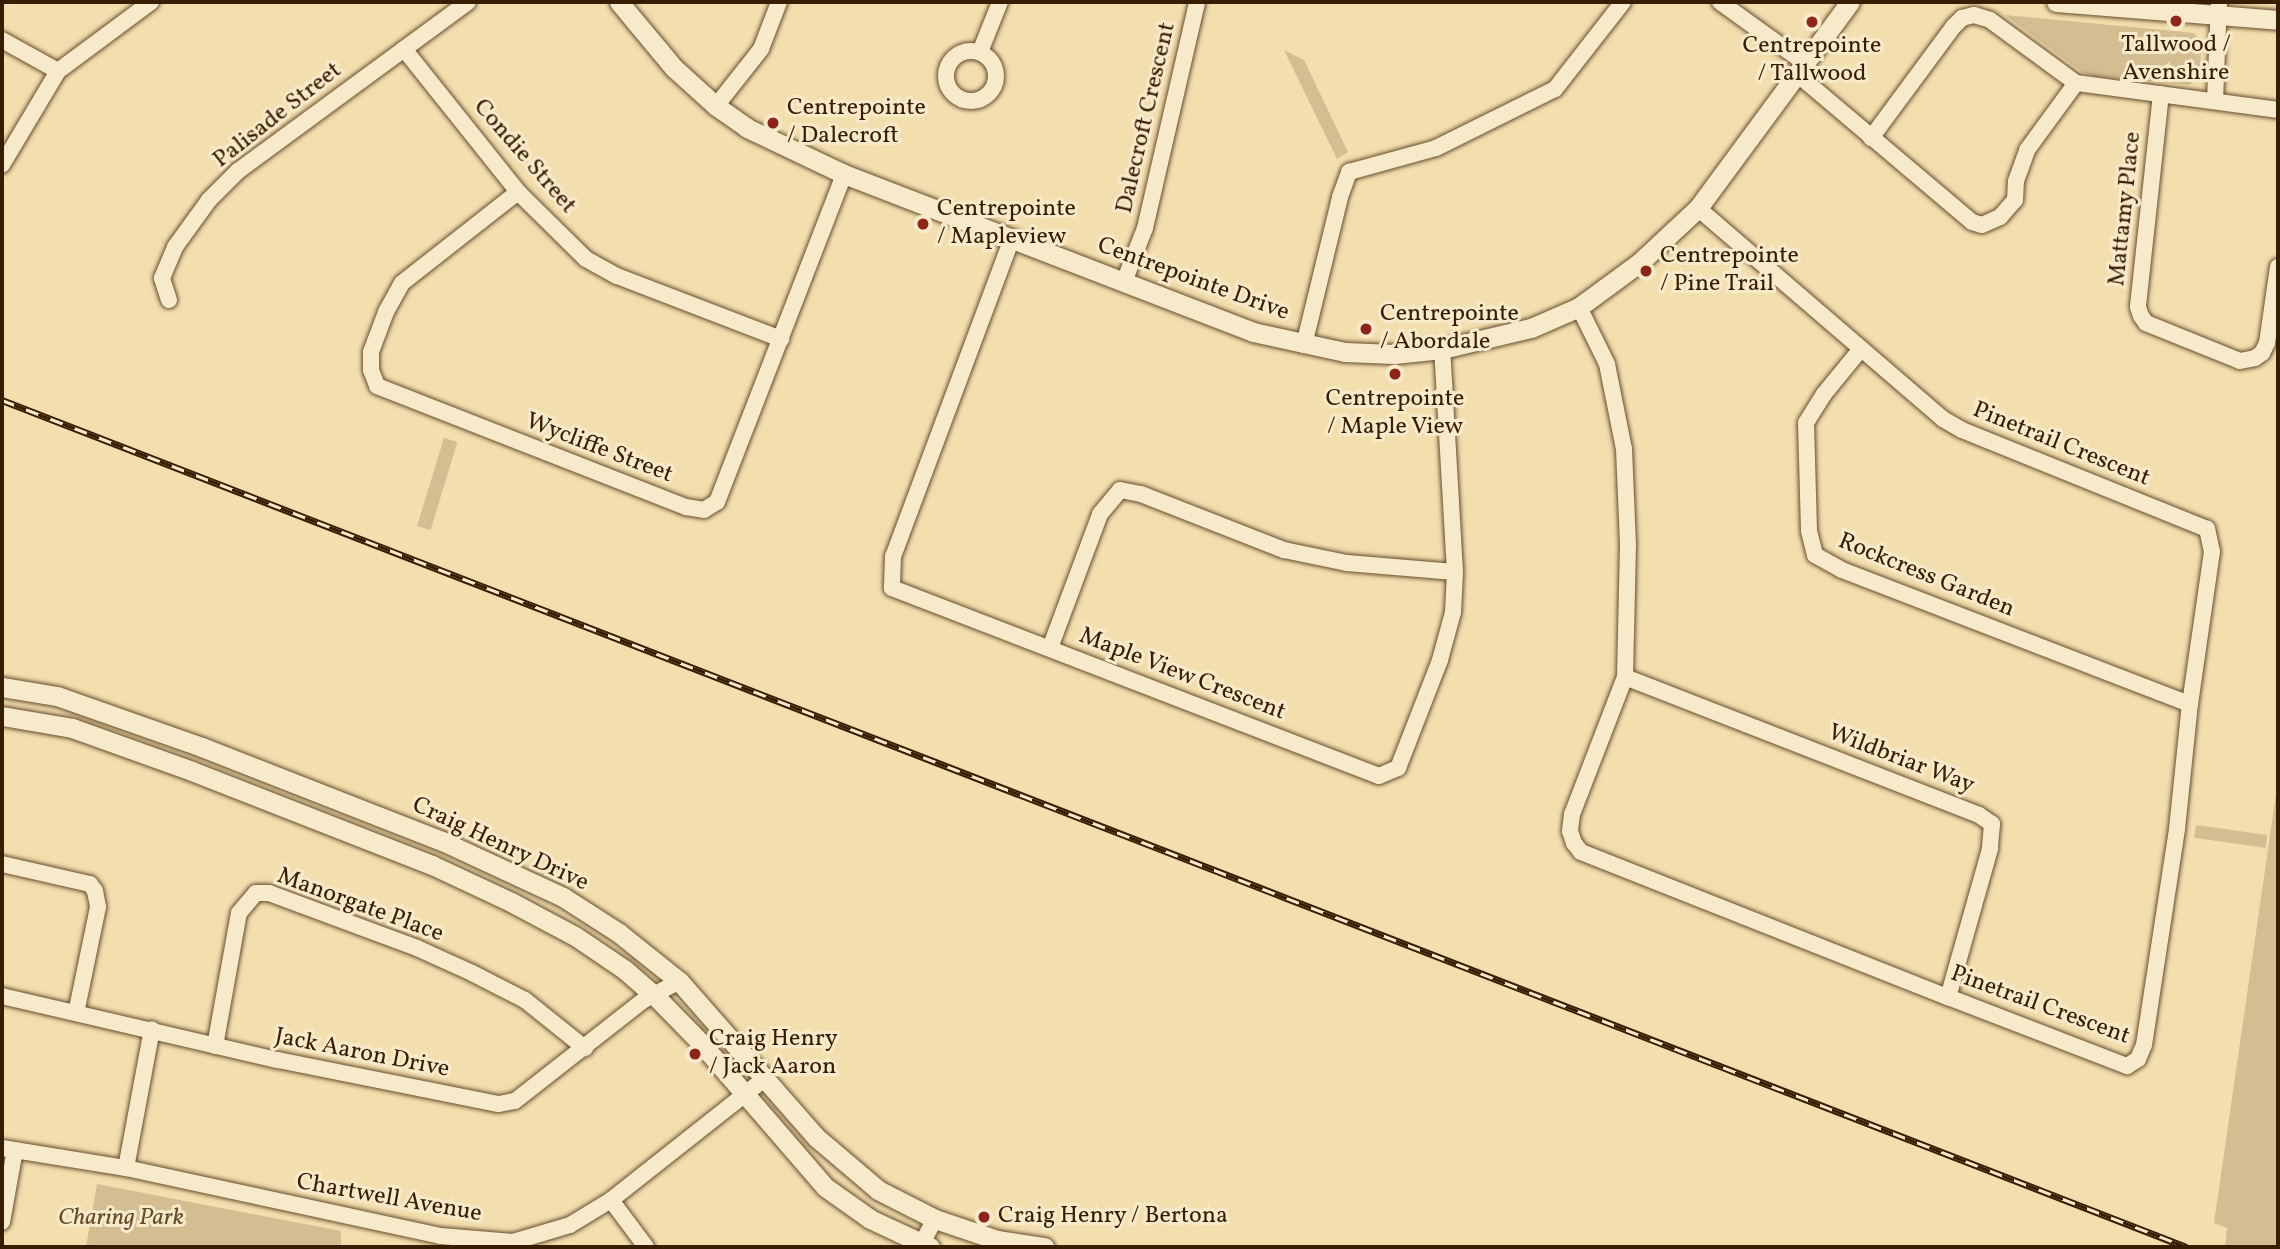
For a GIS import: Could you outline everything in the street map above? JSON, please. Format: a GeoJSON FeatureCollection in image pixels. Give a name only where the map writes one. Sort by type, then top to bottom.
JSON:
{"type":"FeatureCollection","features":[{"type":"Feature","properties":{"kind":"street"},"geometry":{"type":"LineString","coordinates":[[2,165],[58,71],[151,2]]}},
{"type":"Feature","properties":{"kind":"street","name":"Palisade Street"},"geometry":{"type":"LineString","coordinates":[[169,300],[162,278],[175,247],[209,200],[238,171],[468,2]]}},
{"type":"Feature","properties":{"kind":"street","name":"Centrepointe Drive"},"geometry":{"type":"LineString","coordinates":[[618,2],[674,68],[716,106],[747,128],[844,174],[1011,241],[1253,332],[1345,352],[1394,354],[1442,349],[1531,328],[1579,307],[1639,263],[1698,208],[1850,2]]}},
{"type":"Feature","properties":{"kind":"street"},"geometry":{"type":"LineString","coordinates":[[716,106],[761,49],[779,2]]}},
{"type":"Feature","properties":{"kind":"street"},"geometry":{"type":"LineString","coordinates":[[980,52],[1000,2]]}},
{"type":"Feature","properties":{"kind":"street","name":"Dalecroft Crescent"},"geometry":{"type":"LineString","coordinates":[[1124,282],[1145,228],[1197,2]]}},
{"type":"Feature","properties":{"kind":"street"},"geometry":{"type":"LineString","coordinates":[[1304,345],[1340,197],[1349,172],[1436,148],[1555,89],[1622,2]]}},
{"type":"Feature","properties":{"kind":"street"},"geometry":{"type":"LineString","coordinates":[[1720,2],[1801,69],[1871,138],[1972,222],[1982,225],[2000,217],[2015,200],[2016,181],[2027,150],[2076,83]]}},
{"type":"Feature","properties":{"kind":"street"},"geometry":{"type":"LineString","coordinates":[[2056,2],[2218,8],[2278,20]]}},
{"type":"Feature","properties":{"kind":"street"},"geometry":{"type":"LineString","coordinates":[[2215,101],[2218,8]]}},
{"type":"Feature","properties":{"kind":"street"},"geometry":{"type":"LineString","coordinates":[[1871,138],[1962,18],[1974,15],[1990,20],[2076,83],[2278,110]]}},
{"type":"Feature","properties":{"kind":"street"},"geometry":{"type":"LineString","coordinates":[[2,40],[58,71]]}},
{"type":"Feature","properties":{"kind":"street","name":"Condie Street"},"geometry":{"type":"LineString","coordinates":[[404,49],[517,192],[586,259],[617,276],[781,339]]}},
{"type":"Feature","properties":{"kind":"street","name":"Mattamy Place"},"geometry":{"type":"LineString","coordinates":[[2161,94],[2138,307],[2141,316],[2146,323],[2240,361],[2255,358],[2267,343],[2278,267]]}},
{"type":"Feature","properties":{"kind":"street","name":"Wycliffe Street"},"geometry":{"type":"LineString","coordinates":[[517,192],[402,284],[386,312],[371,352],[371,370],[377,386],[686,507],[704,510],[717,502],[844,174]]}},
{"type":"Feature","properties":{"kind":"street","name":"Pinetrail Crescent"},"geometry":{"type":"LineString","coordinates":[[1579,307],[1607,364],[1625,449],[1628,545],[1625,677],[1572,814],[1570,831],[1574,843],[1581,852],[2127,1066],[2138,1059],[2144,1045],[2177,829],[2190,704],[2212,552],[2207,529],[1962,430],[1942,419],[1698,208]]}},
{"type":"Feature","properties":{"kind":"street","name":"Maple View Crescent"},"geometry":{"type":"LineString","coordinates":[[1011,241],[893,556],[892,588],[1379,776],[1398,768],[1440,660],[1452,612],[1455,572],[1442,349]]}},
{"type":"Feature","properties":{"kind":"street","name":"Rockcress Garden"},"geometry":{"type":"LineString","coordinates":[[1860,350],[1824,394],[1806,423],[1809,531],[1815,555],[1842,570],[2190,704]]}},
{"type":"Feature","properties":{"kind":"street"},"geometry":{"type":"LineString","coordinates":[[1050,648],[1100,514],[1120,490],[1141,494],[1284,550],[1347,563],[1455,572]]}},
{"type":"Feature","properties":{"kind":"street","name":"Wildbriar Way"},"geometry":{"type":"LineString","coordinates":[[1625,677],[1979,815],[1992,824],[1990,849],[1948,997]]}},
{"type":"Feature","properties":{"kind":"street","name":"Craig Henry Drive"},"geometry":{"type":"LineString","coordinates":[[2,687],[57,696],[202,747],[442,841],[563,898],[628,939],[679,981],[817,1138],[878,1190],[935,1219],[997,1240],[1044,1247]]}},
{"type":"Feature","properties":{"kind":"street","name":"Craig Henry Drive"},"geometry":{"type":"LineString","coordinates":[[2,716],[72,728],[121,745],[432,865],[575,936],[625,970],[653,994],[700,1042],[825,1186],[870,1219],[924,1246]]}},
{"type":"Feature","properties":{"kind":"street"},"geometry":{"type":"LineString","coordinates":[[2,864],[90,884],[95,891],[98,906],[76,1013]]}},
{"type":"Feature","properties":{"kind":"street","name":"Manorgate Place"},"geometry":{"type":"LineString","coordinates":[[215,1046],[239,913],[256,893],[269,893],[417,948],[472,973],[525,1000],[585,1048]]}},
{"type":"Feature","properties":{"kind":"street","name":"Jack Aaron Drive"},"geometry":{"type":"LineString","coordinates":[[2,996],[152,1029],[215,1046],[499,1104],[514,1101],[653,994],[679,981]]}},
{"type":"Feature","properties":{"kind":"street"},"geometry":{"type":"LineString","coordinates":[[125,1168],[152,1029]]}},
{"type":"Feature","properties":{"kind":"street","name":"Chartwell Avenue"},"geometry":{"type":"LineString","coordinates":[[8,1149],[125,1168],[448,1242],[513,1242],[548,1234],[569,1225],[611,1200],[764,1079]]}},
{"type":"Feature","properties":{"kind":"street"},"geometry":{"type":"LineString","coordinates":[[2,1222],[8,1149]]}},
{"type":"Feature","properties":{"kind":"street"},"geometry":{"type":"LineString","coordinates":[[611,1200],[646,1247]]}},
{"type":"Feature","properties":{"kind":"street"},"geometry":{"type":"LineString","coordinates":[[924,1246],[935,1219]]}},
{"type":"Feature","properties":{"kind":"green space"},"geometry":{"type":"Polygon","coordinates":[[[2005,15],[2194,33],[2202,42],[2199,77],[2189,85],[2094,76],[2082,72],[2005,15]]]}},
{"type":"Feature","properties":{"kind":"green space"},"geometry":{"type":"Polygon","coordinates":[[[1284,50],[1304,60],[1348,152],[1337,159],[1284,50]]]}},
{"type":"Feature","properties":{"kind":"green space"},"geometry":{"type":"Polygon","coordinates":[[[444,438],[457,442],[430,530],[417,526],[444,438]]]}},
{"type":"Feature","properties":{"kind":"green space"},"geometry":{"type":"Polygon","coordinates":[[[2278,780],[2278,1247],[2225,1247],[2227,1228],[2214,1223],[2278,780]]]}},
{"type":"Feature","properties":{"kind":"green space"},"geometry":{"type":"Polygon","coordinates":[[[2196,825],[2267,835],[2265,848],[2194,838],[2196,825]]]}},
{"type":"Feature","properties":{"kind":"green space","name":"Charing Park"},"geometry":{"type":"Polygon","coordinates":[[[97,1184],[341,1231],[341,1247],[86,1247],[97,1184]]]}},
{"type":"Feature","properties":{"kind":"railway"},"geometry":{"type":"LineString","coordinates":[[2,400],[2187,1247]]}},
{"type":"Feature","properties":{"kind":"place","name":"Tallwood / Avenshire"},"geometry":{"type":"Point","coordinates":[2176,21]}},
{"type":"Feature","properties":{"kind":"place","name":"Centrepointe / Tallwood"},"geometry":{"type":"Point","coordinates":[1812,22]}},
{"type":"Feature","properties":{"kind":"place","name":"Centrepointe / Dalecroft"},"geometry":{"type":"Point","coordinates":[773,123]}},
{"type":"Feature","properties":{"kind":"place","name":"Centrepointe / Mapleview"},"geometry":{"type":"Point","coordinates":[923,224]}},
{"type":"Feature","properties":{"kind":"place","name":"Centrepointe / Pine Trail"},"geometry":{"type":"Point","coordinates":[1646,271]}},
{"type":"Feature","properties":{"kind":"place","name":"Centrepointe / Abordale"},"geometry":{"type":"Point","coordinates":[1366,329]}},
{"type":"Feature","properties":{"kind":"place","name":"Centrepointe / Maple View"},"geometry":{"type":"Point","coordinates":[1395,374]}},
{"type":"Feature","properties":{"kind":"place","name":"Craig Henry / Jack Aaron"},"geometry":{"type":"Point","coordinates":[695,1054]}},
{"type":"Feature","properties":{"kind":"place","name":"Craig Henry / Bertona"},"geometry":{"type":"Point","coordinates":[984,1217]}}]}
